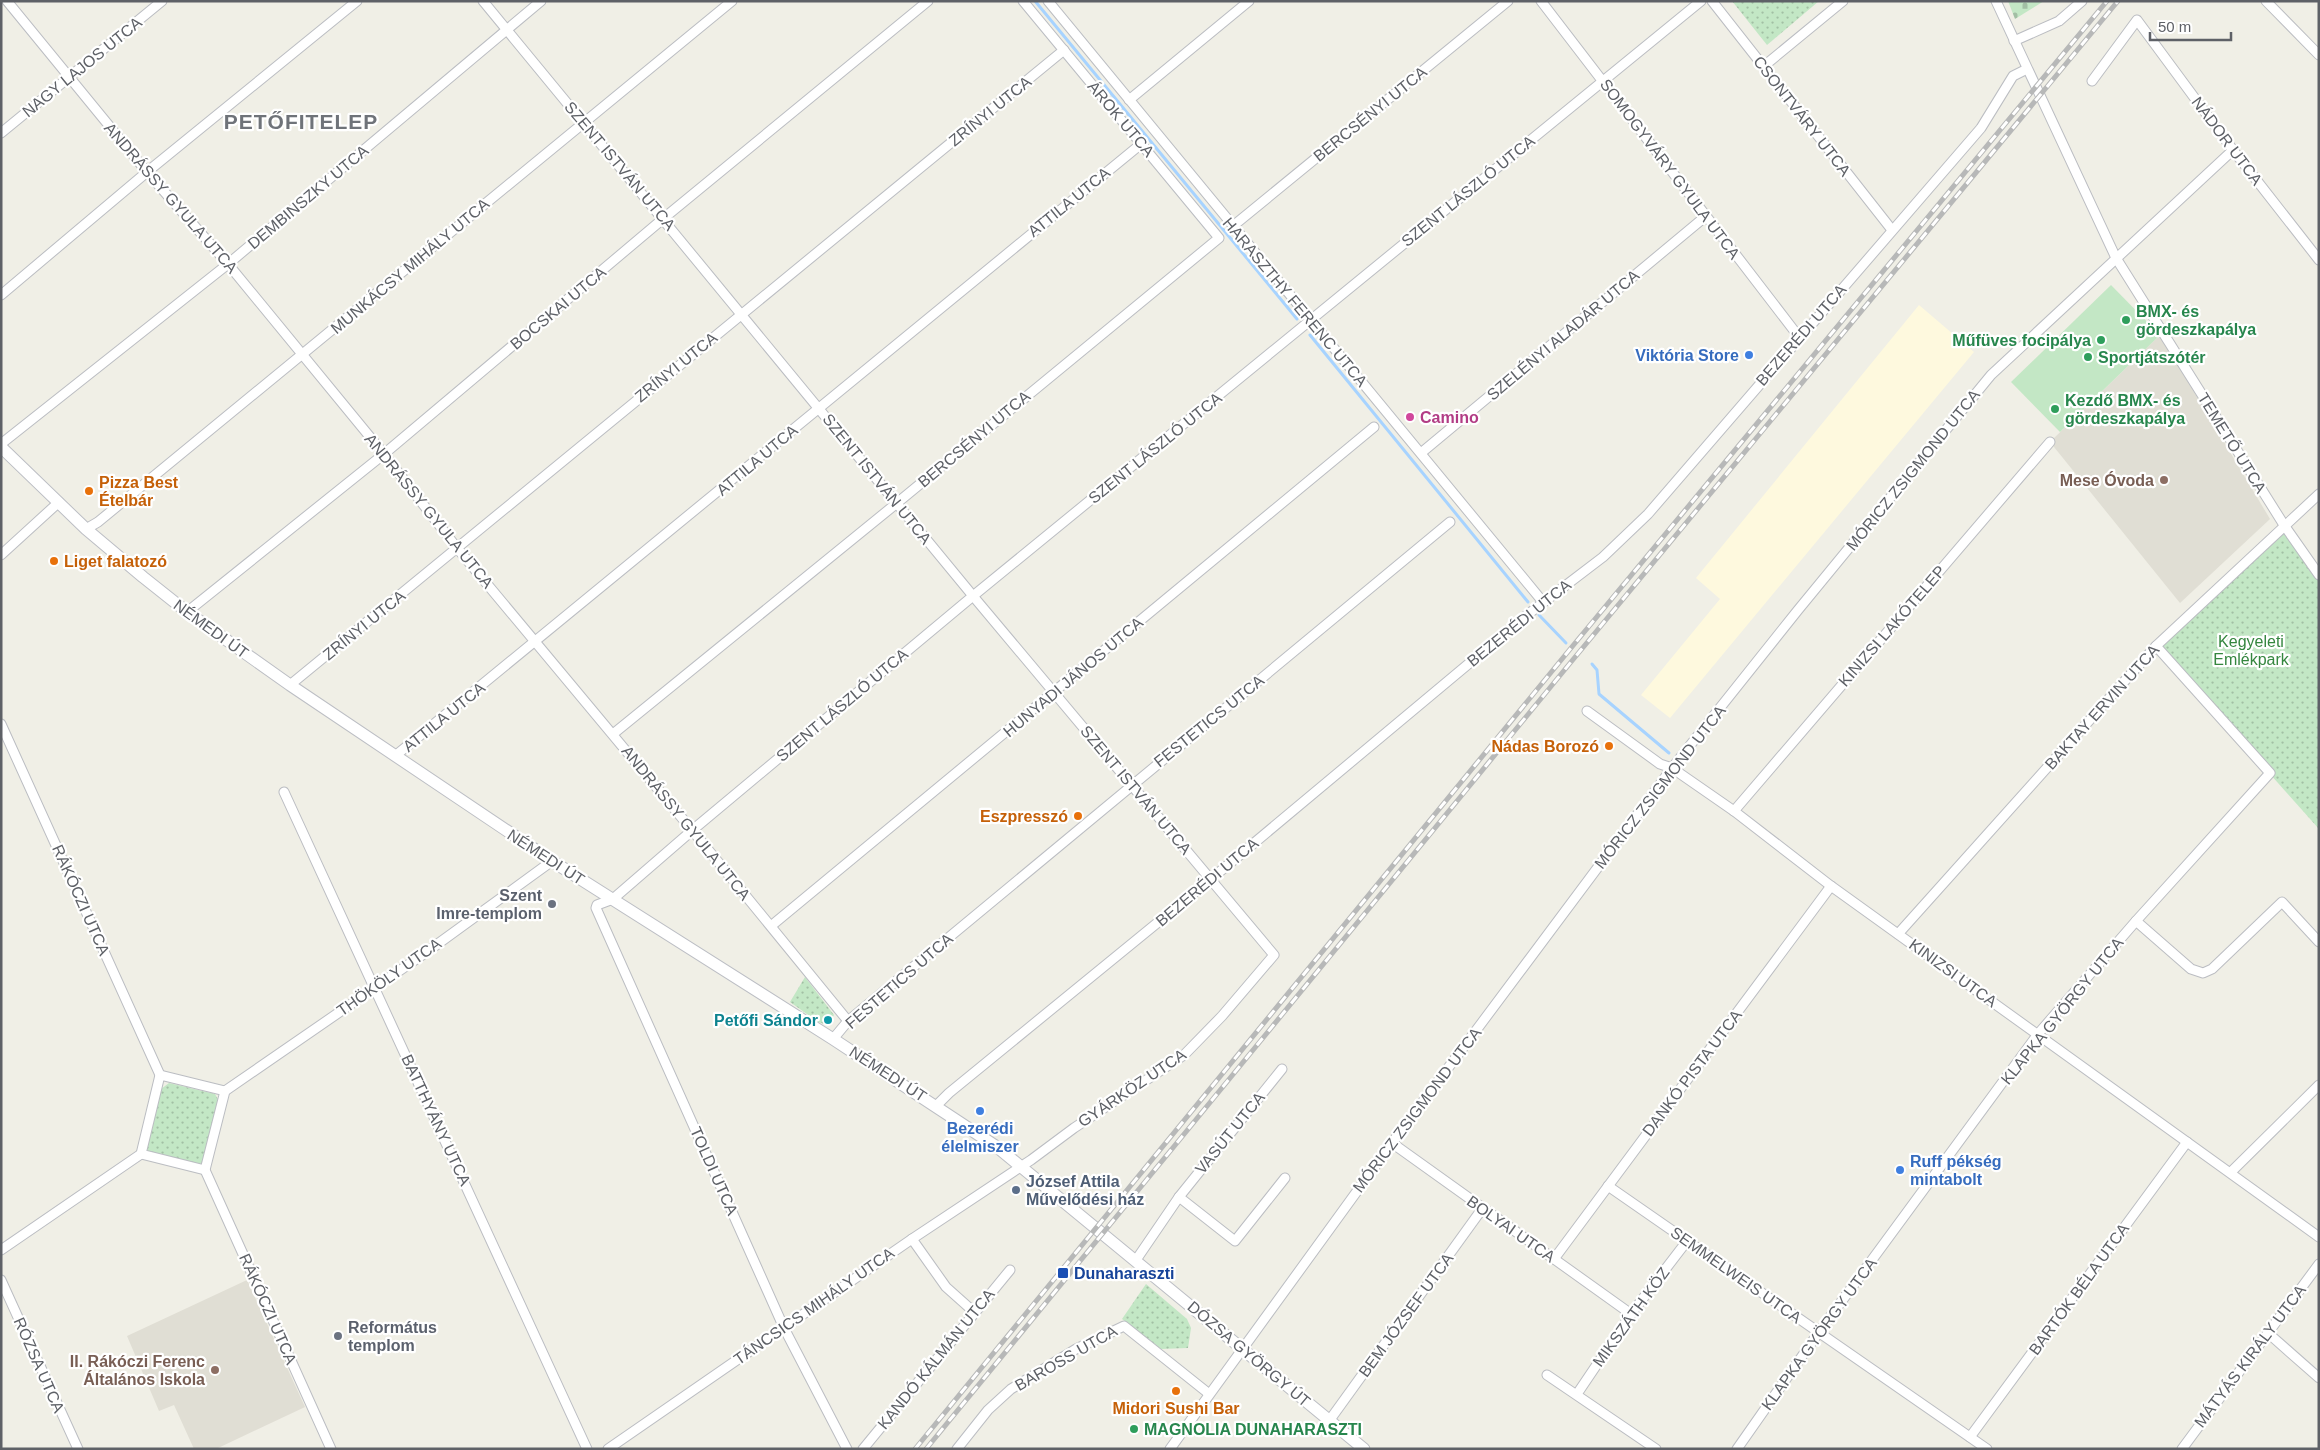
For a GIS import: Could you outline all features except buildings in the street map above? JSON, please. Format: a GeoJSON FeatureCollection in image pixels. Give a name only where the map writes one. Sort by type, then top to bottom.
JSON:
{"type":"FeatureCollection","features":[{"type":"Feature","properties":{"kind":"main road","name":"NÉMEDI ÚT"},"geometry":{"type":"LineString","coordinates":[[1,446],[86,529],[187,612],[290,685],[552,861],[936,1106],[1021,1165],[1111,1240]]}},
{"type":"Feature","properties":{"kind":"main road","name":"DÓZSA GYÖRGY ÚT"},"geometry":{"type":"LineString","coordinates":[[1111,1240],[1364,1449]]}},
{"type":"Feature","properties":{"kind":"street","name":"ANDRÁSSY GYULA UTCA"},"geometry":{"type":"LineString","coordinates":[[7,1],[147,172],[228,264],[384,454],[457,548],[613,734],[848,1021]]}},
{"type":"Feature","properties":{"kind":"street","name":"NAGY LAJOS UTCA"},"geometry":{"type":"LineString","coordinates":[[1,133],[162,1]]}},
{"type":"Feature","properties":{"kind":"street"},"geometry":{"type":"LineString","coordinates":[[1,295],[147,172],[357,1]]}},
{"type":"Feature","properties":{"kind":"street","name":"SZENT ISTVÁN UTCA"},"geometry":{"type":"LineString","coordinates":[[483,1],[664,218],[973,596],[1274,955]]}},
{"type":"Feature","properties":{"kind":"street","name":"DEMBINSZKY UTCA"},"geometry":{"type":"LineString","coordinates":[[1,446],[228,264],[541,1]]}},
{"type":"Feature","properties":{"kind":"street","name":"MUNKÁCSY MIHÁLY UTCA"},"geometry":{"type":"LineString","coordinates":[[86,529],[98,522],[303,355],[732,1]]}},
{"type":"Feature","properties":{"kind":"street","name":"BOCSKAI UTCA"},"geometry":{"type":"LineString","coordinates":[[187,612],[384,454],[664,218],[928,1]]}},
{"type":"Feature","properties":{"kind":"street","name":"ÁROK UTCA"},"geometry":{"type":"LineString","coordinates":[[1022,1],[1218,238]]}},
{"type":"Feature","properties":{"kind":"street","name":"HARASZTHY FERENC UTCA"},"geometry":{"type":"LineString","coordinates":[[1048,1],[1543,602]]}},
{"type":"Feature","properties":{"kind":"street"},"geometry":{"type":"LineString","coordinates":[[1129,100],[1249,1]]}},
{"type":"Feature","properties":{"kind":"street","name":"BERCSÉNYI UTCA"},"geometry":{"type":"LineString","coordinates":[[1233,226],[1508,1]]}},
{"type":"Feature","properties":{"kind":"street","name":"SOMOGYVÁRY GYULA UTCA"},"geometry":{"type":"LineString","coordinates":[[1541,1],[1799,338]]}},
{"type":"Feature","properties":{"kind":"street","name":"SZENT LÁSZLÓ UTCA"},"geometry":{"type":"LineString","coordinates":[[613,900],[692,830],[973,596],[1701,1]]}},
{"type":"Feature","properties":{"kind":"street","name":"CSONTVÁRY UTCA"},"geometry":{"type":"LineString","coordinates":[[1712,1],[1892,230]]}},
{"type":"Feature","properties":{"kind":"street"},"geometry":{"type":"LineString","coordinates":[[1764,66],[1843,1]]}},
{"type":"Feature","properties":{"kind":"street","name":"TEMETŐ UTCA"},"geometry":{"type":"LineString","coordinates":[[1996,1],[2116,258],[2284,525],[2319,575]]}},
{"type":"Feature","properties":{"kind":"street"},"geometry":{"type":"LineString","coordinates":[[2014,41],[2059,21],[2082,1]]}},
{"type":"Feature","properties":{"kind":"street"},"geometry":{"type":"LineString","coordinates":[[2266,1],[2319,55]]}},
{"type":"Feature","properties":{"kind":"street","name":"NÁDOR UTCA"},"geometry":{"type":"LineString","coordinates":[[2092,81],[2137,20],[2233,150],[2319,260]]}},
{"type":"Feature","properties":{"kind":"street","name":"ZRÍNYI UTCA"},"geometry":{"type":"LineString","coordinates":[[290,685],[1064,50]]}},
{"type":"Feature","properties":{"kind":"street","name":"BEZERÉDI UTCA"},"geometry":{"type":"LineString","coordinates":[[936,1106],[949,1093],[1211,879],[1543,602],[1603,557],[1648,514],[1981,128],[2013,76],[2027,69]]}},
{"type":"Feature","properties":{"kind":"street","name":"ATTILA UTCA"},"geometry":{"type":"LineString","coordinates":[[396,756],[1141,144]]}},
{"type":"Feature","properties":{"kind":"street","name":"MÓRICZ ZSIGMOND UTCA"},"geometry":{"type":"LineString","coordinates":[[1170,1449],[1208,1393],[1392,1143],[1672,768],[1991,375],[2233,150]]}},
{"type":"Feature","properties":{"kind":"street","name":"SZELÉNYI ALADÁR UTCA"},"geometry":{"type":"LineString","coordinates":[[1421,453],[1706,216]]}},
{"type":"Feature","properties":{"kind":"street","name":"BERCSÉNYI UTCA"},"geometry":{"type":"LineString","coordinates":[[613,734],[1218,238]]}},
{"type":"Feature","properties":{"kind":"street","name":"HUNYADI JÁNOS UTCA"},"geometry":{"type":"LineString","coordinates":[[771,926],[1374,427]]}},
{"type":"Feature","properties":{"kind":"street","name":"KINIZSI LAKÓTELEP"},"geometry":{"type":"LineString","coordinates":[[1734,811],[2050,442]]}},
{"type":"Feature","properties":{"kind":"street","name":"BAKTAY ERVIN UTCA"},"geometry":{"type":"LineString","coordinates":[[1898,934],[2156,646],[2319,494]]}},
{"type":"Feature","properties":{"kind":"street"},"geometry":{"type":"LineString","coordinates":[[1,555],[58,502]]}},
{"type":"Feature","properties":{"kind":"street","name":"FESTETICS UTCA"},"geometry":{"type":"LineString","coordinates":[[833,1039],[848,1021],[1450,522]]}},
{"type":"Feature","properties":{"kind":"street","name":"KLAPKA GYÖRGY UTCA"},"geometry":{"type":"LineString","coordinates":[[1737,1449],[1819,1332],[2038,1034],[2136,921],[2270,773],[2156,646]]}},
{"type":"Feature","properties":{"kind":"street","name":"KINIZSI UTCA"},"geometry":{"type":"LineString","coordinates":[[1586,711],[1660,764],[1672,768],[1734,811],[1831,886],[2319,1237]]}},
{"type":"Feature","properties":{"kind":"street","name":"RÁKÓCZI UTCA"},"geometry":{"type":"LineString","coordinates":[[1,724],[160,1075]]}},
{"type":"Feature","properties":{"kind":"street","name":"BATTHYÁNY UTCA"},"geometry":{"type":"LineString","coordinates":[[284,792],[587,1449]]}},
{"type":"Feature","properties":{"kind":"street","name":"THÖKÖLY UTCA"},"geometry":{"type":"LineString","coordinates":[[225,1091],[375,988],[552,861]]}},
{"type":"Feature","properties":{"kind":"street","name":"DANKÓ PISTA UTCA"},"geometry":{"type":"LineString","coordinates":[[1554,1259],[1831,886]]}},
{"type":"Feature","properties":{"kind":"street","name":"TOLDI UTCA"},"geometry":{"type":"LineString","coordinates":[[613,900],[597,905],[596,908],[784,1328],[847,1449]]}},
{"type":"Feature","properties":{"kind":"street"},"geometry":{"type":"LineString","coordinates":[[2136,921],[2191,969],[2203,973],[2212,969],[2282,902],[2319,942]]}},
{"type":"Feature","properties":{"kind":"street","name":"GYÁRKÖZ UTCA"},"geometry":{"type":"LineString","coordinates":[[1021,1165],[1184,1055],[1222,1016],[1274,955]]}},
{"type":"Feature","properties":{"kind":"street","name":"VASÚT UTCA"},"geometry":{"type":"LineString","coordinates":[[1136,1260],[1179,1197],[1282,1069]]}},
{"type":"Feature","properties":{"kind":"street"},"geometry":{"type":"LineString","coordinates":[[1,1250],[141,1154],[160,1075],[225,1091],[205,1170],[141,1154]]}},
{"type":"Feature","properties":{"kind":"street"},"geometry":{"type":"LineString","coordinates":[[2231,1172],[2319,1085]]}},
{"type":"Feature","properties":{"kind":"street","name":"BARTÓK BÉLA UTCA"},"geometry":{"type":"LineString","coordinates":[[1970,1437],[2187,1142]]}},
{"type":"Feature","properties":{"kind":"street","name":"BOLYAI UTCA"},"geometry":{"type":"LineString","coordinates":[[1392,1143],[1631,1314]]}},
{"type":"Feature","properties":{"kind":"street","name":"TÁNCSICS MIHÁLY UTCA"},"geometry":{"type":"LineString","coordinates":[[608,1449],[912,1238],[1021,1165]]}},
{"type":"Feature","properties":{"kind":"street","name":"RÁKÓCZI UTCA"},"geometry":{"type":"LineString","coordinates":[[205,1170],[331,1449]]}},
{"type":"Feature","properties":{"kind":"street"},"geometry":{"type":"LineString","coordinates":[[1179,1197],[1235,1241],[1285,1178]]}},
{"type":"Feature","properties":{"kind":"street","name":"SEMMELWEIS UTCA"},"geometry":{"type":"LineString","coordinates":[[1608,1186],[1987,1449]]}},
{"type":"Feature","properties":{"kind":"street","name":"BEM JÓZSEF UTCA"},"geometry":{"type":"LineString","coordinates":[[1329,1421],[1482,1209]]}},
{"type":"Feature","properties":{"kind":"street"},"geometry":{"type":"LineString","coordinates":[[912,1238],[946,1287],[974,1312]]}},
{"type":"Feature","properties":{"kind":"street","name":"MIKSZÁTH KÖZ"},"geometry":{"type":"LineString","coordinates":[[1577,1394],[1631,1314],[1687,1241]]}},
{"type":"Feature","properties":{"kind":"street","name":"MÁTYÁS KIRÁLY UTCA"},"geometry":{"type":"LineString","coordinates":[[2182,1449],[2319,1264]]}},
{"type":"Feature","properties":{"kind":"street","name":"KANDÓ KÁLMÁN UTCA"},"geometry":{"type":"LineString","coordinates":[[863,1449],[1010,1270]]}},
{"type":"Feature","properties":{"kind":"street","name":"RÓZSA UTCA"},"geometry":{"type":"LineString","coordinates":[[1,1280],[78,1449]]}},
{"type":"Feature","properties":{"kind":"street","name":"BAROSS UTCA"},"geometry":{"type":"LineString","coordinates":[[957,1449],[988,1410],[1011,1389],[1076,1349],[1124,1326],[1208,1393]]}},
{"type":"Feature","properties":{"kind":"street"},"geometry":{"type":"LineString","coordinates":[[2268,1334],[2319,1378]]}},
{"type":"Feature","properties":{"kind":"street"},"geometry":{"type":"LineString","coordinates":[[1547,1375],[1656,1449]]}},
{"type":"Feature","properties":{"kind":"shaded area"},"geometry":{"type":"Polygon","coordinates":[[[1919,305],[1974,352],[1670,718],[1641,695],[1720,599],[1696,578],[1919,305]]]}},
{"type":"Feature","properties":{"kind":"shaded area","name":"Mese Óvoda"},"geometry":{"type":"Polygon","coordinates":[[[2160,335],[2270,519],[2180,603],[2050,442],[2160,335]]]}},
{"type":"Feature","properties":{"kind":"shaded area","name":"II. Rákóczi Ferenc Általános Iskola"},"geometry":{"type":"Polygon","coordinates":[[[247,1280],[305,1407],[216,1449],[194,1449],[174,1405],[159,1411],[127,1336],[247,1280]]]}},
{"type":"Feature","properties":{"kind":"green space"},"geometry":{"type":"Polygon","coordinates":[[[1732,1],[1819,1],[1767,45],[1732,1]]]}},
{"type":"Feature","properties":{"kind":"green space"},"geometry":{"type":"Polygon","coordinates":[[[2008,1],[2044,1],[2015,19],[2008,1]]]}},
{"type":"Feature","properties":{"kind":"green space","name":"Sportjátszótér"},"geometry":{"type":"Polygon","coordinates":[[[2111,285],[2160,335],[2060,432],[2011,382],[2111,285]]]}},
{"type":"Feature","properties":{"kind":"green space","name":"Kegyeleti Emlékpark"},"geometry":{"type":"Polygon","coordinates":[[[2284,525],[2319,582],[2319,829],[2156,646],[2284,525]]]}},
{"type":"Feature","properties":{"kind":"green space"},"geometry":{"type":"Polygon","coordinates":[[[805,977],[834,1015],[831,1020],[824,1024],[818,1022],[790,1002],[805,977]]]}},
{"type":"Feature","properties":{"kind":"green space"},"geometry":{"type":"Polygon","coordinates":[[[169,1083],[215,1094],[220,1103],[205,1160],[196,1167],[147,1155],[145,1149],[161,1089],[169,1083]]]}},
{"type":"Feature","properties":{"kind":"green space"},"geometry":{"type":"Polygon","coordinates":[[[1146,1284],[1187,1319],[1191,1328],[1188,1348],[1161,1349],[1122,1319],[1146,1284]]]}},
{"type":"Feature","properties":{"kind":"waterway"},"geometry":{"type":"LineString","coordinates":[[1035,1],[1297,319]]}},
{"type":"Feature","properties":{"kind":"waterway"},"geometry":{"type":"LineString","coordinates":[[1310,335],[1528,602]]}},
{"type":"Feature","properties":{"kind":"waterway"},"geometry":{"type":"LineString","coordinates":[[1539,615],[1566,643]]}},
{"type":"Feature","properties":{"kind":"waterway"},"geometry":{"type":"LineString","coordinates":[[1592,664],[1597,670],[1599,694],[1669,753]]}},
{"type":"Feature","properties":{"kind":"railway"},"geometry":{"type":"LineString","coordinates":[[915,1449],[1571,648],[2107,1]]}},
{"type":"Feature","properties":{"kind":"railway"},"geometry":{"type":"LineString","coordinates":[[926,1449],[1571,662],[2118,1]]}},
{"type":"Feature","properties":{"kind":"place","name":"BMX- és gördeszkapálya"},"geometry":{"type":"Point","coordinates":[2126,320]}},
{"type":"Feature","properties":{"kind":"place","name":"Műfüves focipálya"},"geometry":{"type":"Point","coordinates":[2101,340]}},
{"type":"Feature","properties":{"kind":"place","name":"Viktória Store"},"geometry":{"type":"Point","coordinates":[1749,355]}},
{"type":"Feature","properties":{"kind":"place","name":"Sportjátszótér"},"geometry":{"type":"Point","coordinates":[2088,357]}},
{"type":"Feature","properties":{"kind":"place","name":"Kezdő BMX- és gördeszkapálya"},"geometry":{"type":"Point","coordinates":[2055,409]}},
{"type":"Feature","properties":{"kind":"place","name":"Camino"},"geometry":{"type":"Point","coordinates":[1410,417]}},
{"type":"Feature","properties":{"kind":"place","name":"Mese Óvoda"},"geometry":{"type":"Point","coordinates":[2164,480]}},
{"type":"Feature","properties":{"kind":"place","name":"Pizza Best Ételbár"},"geometry":{"type":"Point","coordinates":[89,491]}},
{"type":"Feature","properties":{"kind":"place","name":"Liget falatozó"},"geometry":{"type":"Point","coordinates":[54,561]}},
{"type":"Feature","properties":{"kind":"place","name":"Nádas Borozó"},"geometry":{"type":"Point","coordinates":[1609,746]}},
{"type":"Feature","properties":{"kind":"place","name":"Eszpresszó"},"geometry":{"type":"Point","coordinates":[1078,816]}},
{"type":"Feature","properties":{"kind":"place","name":"Szent Imre-templom"},"geometry":{"type":"Point","coordinates":[552,904]}},
{"type":"Feature","properties":{"kind":"place","name":"Petőfi Sándor"},"geometry":{"type":"Point","coordinates":[828,1020]}},
{"type":"Feature","properties":{"kind":"place","name":"Bezerédi élelmiszer"},"geometry":{"type":"Point","coordinates":[980,1111]}},
{"type":"Feature","properties":{"kind":"place","name":"Ruff pékség mintabolt"},"geometry":{"type":"Point","coordinates":[1900,1170]}},
{"type":"Feature","properties":{"kind":"place","name":"József Attila Művelődési ház"},"geometry":{"type":"Point","coordinates":[1016,1190]}},
{"type":"Feature","properties":{"kind":"place","name":"Dunaharaszti"},"geometry":{"type":"Point","coordinates":[1063,1273]}},
{"type":"Feature","properties":{"kind":"place","name":"Református templom"},"geometry":{"type":"Point","coordinates":[338,1336]}},
{"type":"Feature","properties":{"kind":"place","name":"II. Rákóczi Ferenc Általános Iskola"},"geometry":{"type":"Point","coordinates":[215,1370]}},
{"type":"Feature","properties":{"kind":"place","name":"Midori Sushi Bar"},"geometry":{"type":"Point","coordinates":[1176,1391]}},
{"type":"Feature","properties":{"kind":"place","name":"MAGNOLIA DUNAHARASZTI"},"geometry":{"type":"Point","coordinates":[1134,1429]}},
{"type":"Feature","properties":{"kind":"district","name":"PETŐFITELEP"},"geometry":{"type":"Point","coordinates":[301,121]}}]}
